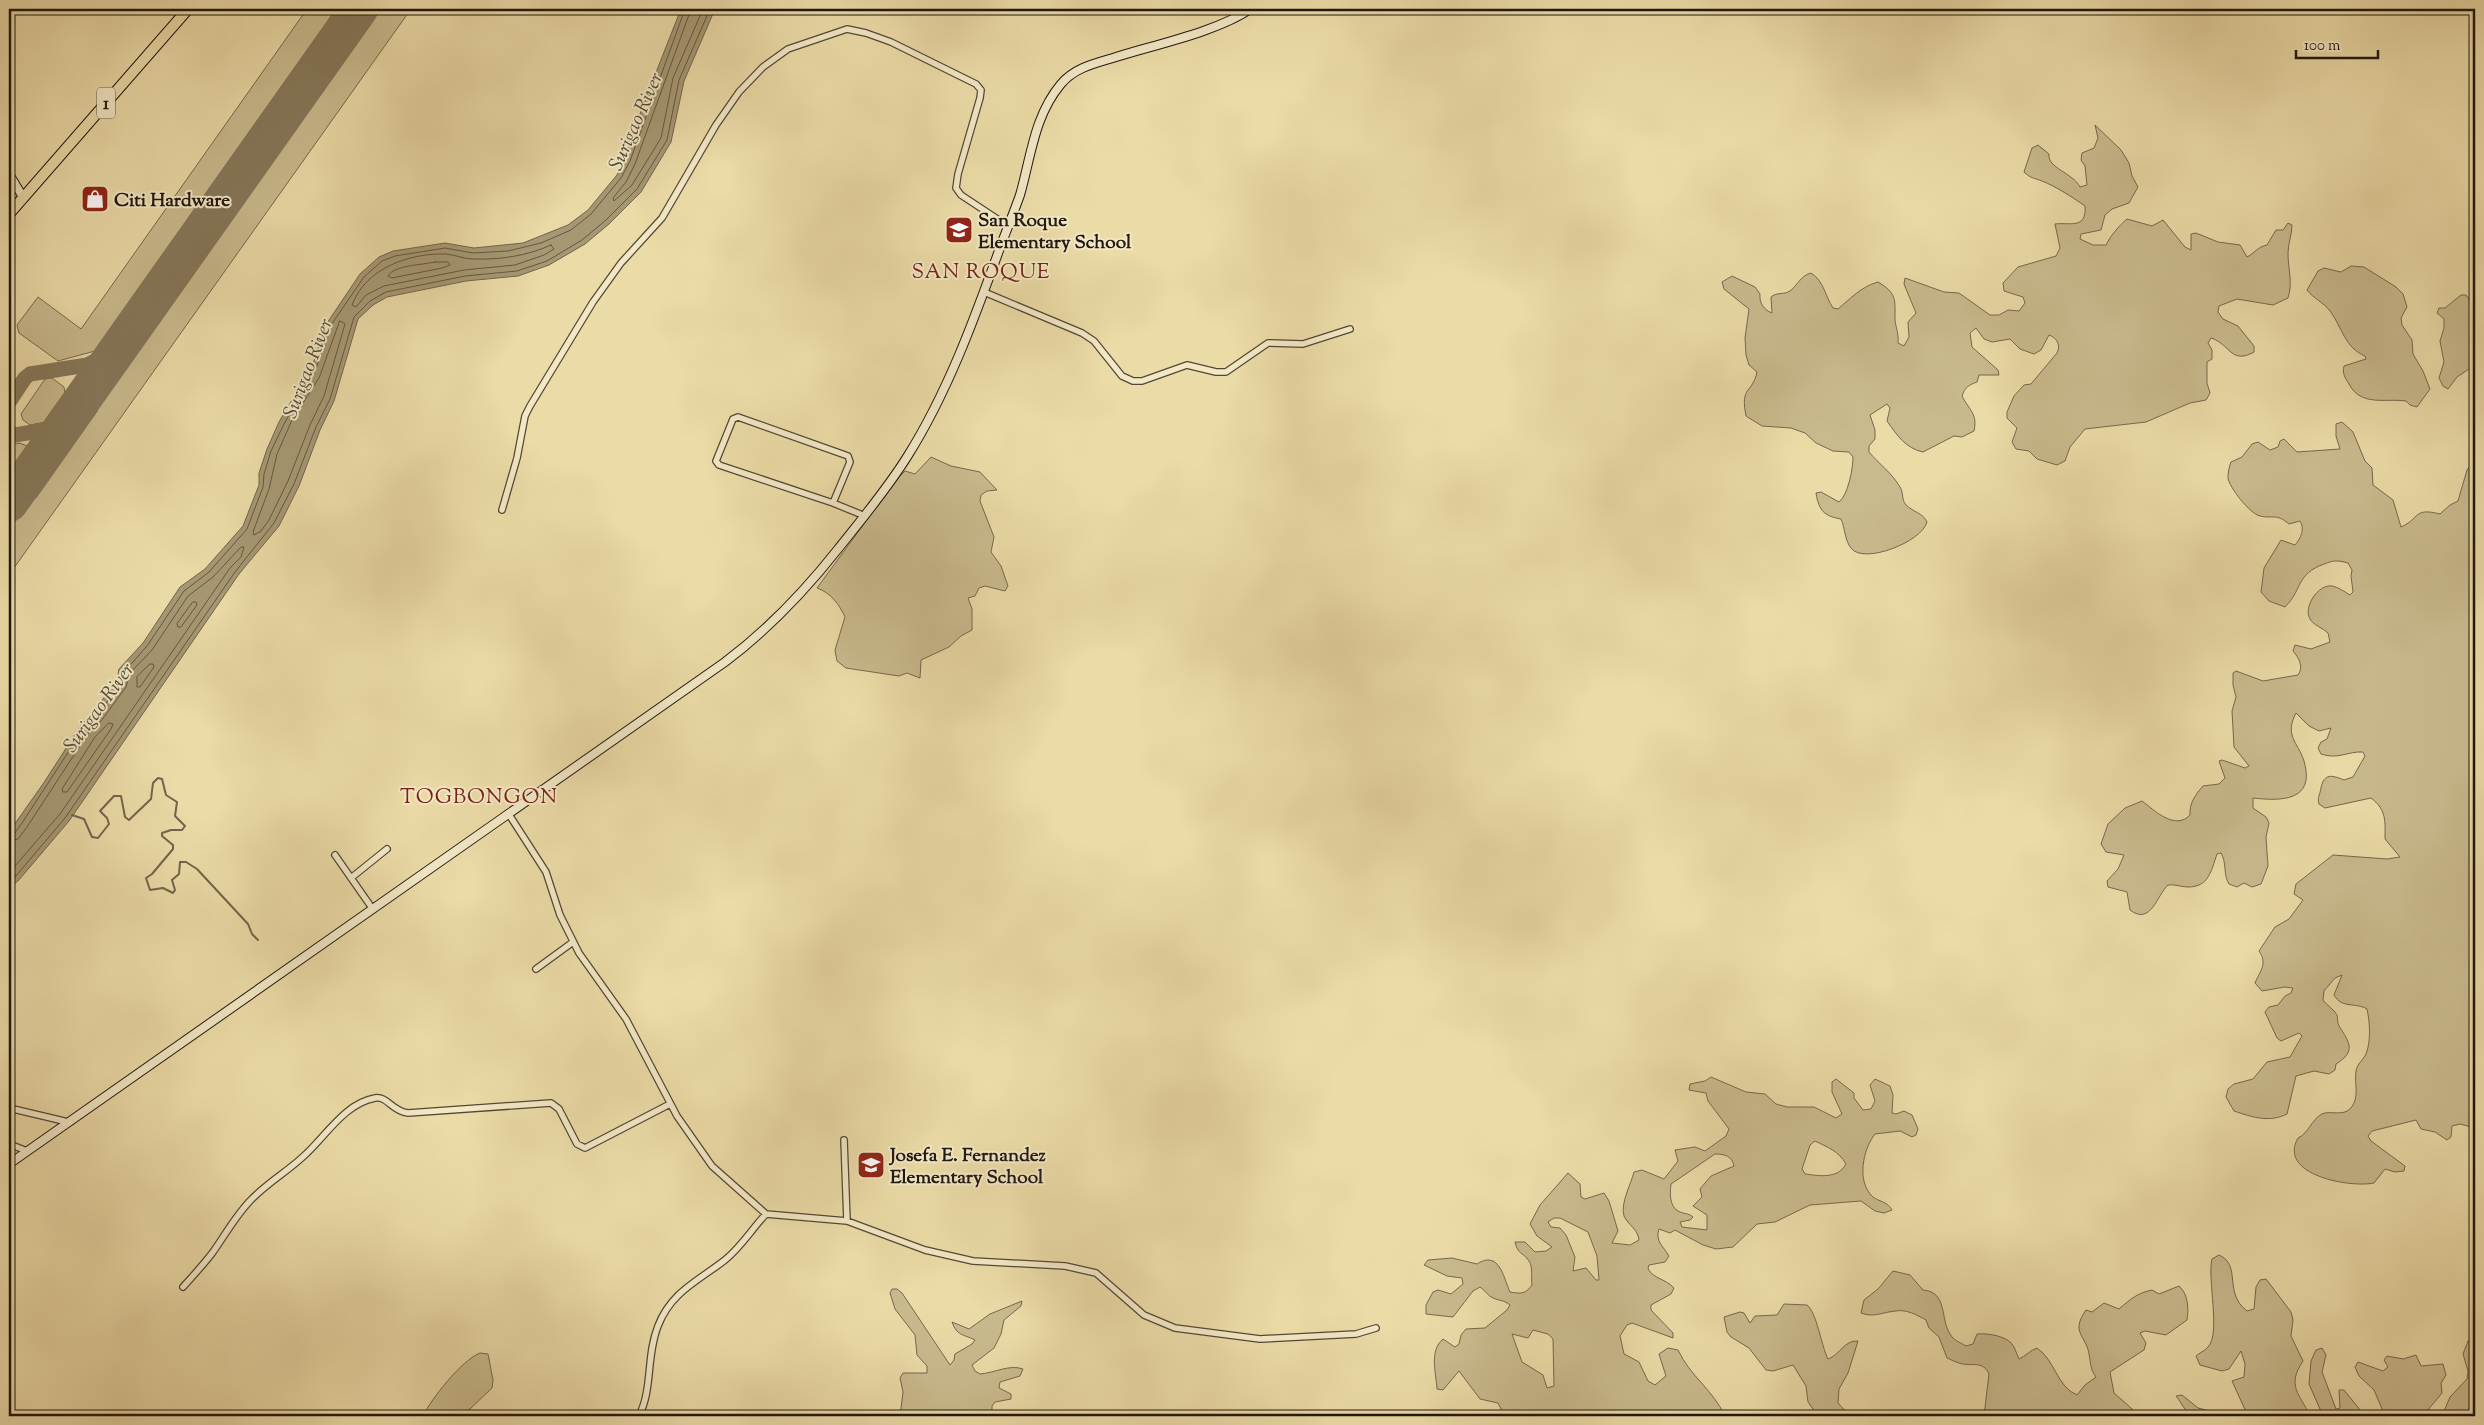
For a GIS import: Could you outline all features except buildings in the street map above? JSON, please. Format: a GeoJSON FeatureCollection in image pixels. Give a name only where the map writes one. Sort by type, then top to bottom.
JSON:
{"type":"FeatureCollection","features":[{"type":"Feature","properties":{"kind":"highway","name":"1"},"geometry":{"type":"LineString","coordinates":[[9,214],[188,9]]}},
{"type":"Feature","properties":{"kind":"street"},"geometry":{"type":"LineString","coordinates":[[9,1164],[751,643],[779,618],[865,516],[908,456],[932,412],[984,292],[1019,197],[1034,134],[1049,102],[1062,82],[1085,67],[1224,23],[1250,9]]}},
{"type":"Feature","properties":{"kind":"street"},"geometry":{"type":"LineString","coordinates":[[502,510],[517,458],[524,416],[557,360],[612,275],[662,218],[704,142],[730,104],[747,83],[778,54],[839,30],[855,30],[891,42],[976,84],[981,90],[980,98],[958,174],[956,188],[961,195],[1008,226]]}},
{"type":"Feature","properties":{"kind":"street"},"geometry":{"type":"LineString","coordinates":[[9,174],[23,197]]}},
{"type":"Feature","properties":{"kind":"street"},"geometry":{"type":"LineString","coordinates":[[984,292],[1082,333],[1094,342],[1122,376],[1133,380],[1150,379],[1178,367],[1187,366],[1220,373],[1226,372],[1268,344],[1304,344],[1350,329]]}},
{"type":"Feature","properties":{"kind":"street"},"geometry":{"type":"LineString","coordinates":[[833,503],[850,462],[848,456],[738,417],[733,418],[716,461],[718,464],[833,503],[865,516]]}},
{"type":"Feature","properties":{"kind":"street"},"geometry":{"type":"LineString","coordinates":[[508,812],[546,872],[555,901],[573,942],[626,1019],[670,1104],[712,1166],[766,1214],[816,1216],[847,1221],[924,1250],[973,1261],[1065,1266],[1096,1273],[1144,1315],[1175,1328],[1260,1339],[1356,1334],[1376,1328]]}},
{"type":"Feature","properties":{"kind":"street"},"geometry":{"type":"LineString","coordinates":[[351,878],[387,849]]}},
{"type":"Feature","properties":{"kind":"street"},"geometry":{"type":"LineString","coordinates":[[335,855],[372,908]]}},
{"type":"Feature","properties":{"kind":"street"},"geometry":{"type":"LineString","coordinates":[[536,969],[573,942]]}},
{"type":"Feature","properties":{"kind":"street"},"geometry":{"type":"LineString","coordinates":[[183,1287],[206,1262],[249,1201],[268,1183],[301,1158],[353,1108],[363,1102],[380,1098],[387,1101],[397,1111],[408,1113],[550,1103],[559,1109],[577,1144],[585,1148],[670,1104]]}},
{"type":"Feature","properties":{"kind":"street"},"geometry":{"type":"LineString","coordinates":[[9,1108],[68,1122]]}},
{"type":"Feature","properties":{"kind":"street"},"geometry":{"type":"LineString","coordinates":[[844,1140],[847,1221]]}},
{"type":"Feature","properties":{"kind":"street"},"geometry":{"type":"LineString","coordinates":[[9,1144],[27,1151]]}},
{"type":"Feature","properties":{"kind":"street"},"geometry":{"type":"LineString","coordinates":[[639,1416],[649,1390],[652,1352],[657,1327],[666,1311],[689,1284],[734,1252],[766,1214]]}},
{"type":"Feature","properties":{"kind":"shaded area"},"geometry":{"type":"Polygon","coordinates":[[[307,9],[336,9],[109,330],[113,333],[107,342],[103,339],[95,351],[58,361],[19,333],[17,325],[38,297],[81,329],[307,9]]]}},
{"type":"Feature","properties":{"kind":"shaded area"},"geometry":{"type":"Polygon","coordinates":[[[381,9],[411,9],[9,575],[9,530],[33,496],[36,498],[98,410],[94,406],[135,348],[139,351],[381,9]]]}},
{"type":"Feature","properties":{"kind":"shaded area"},"geometry":{"type":"Polygon","coordinates":[[[2095,125],[2121,150],[2129,163],[2132,176],[2138,187],[2129,203],[2112,209],[2105,215],[2101,230],[2081,234],[2080,239],[2093,245],[2106,245],[2115,231],[2127,219],[2152,226],[2163,220],[2185,247],[2191,250],[2191,234],[2196,233],[2218,242],[2240,245],[2247,257],[2267,245],[2276,230],[2283,230],[2288,223],[2292,225],[2288,249],[2290,281],[2288,298],[2273,305],[2237,299],[2219,306],[2218,312],[2223,319],[2238,326],[2254,346],[2254,352],[2240,356],[2235,355],[2211,338],[2208,343],[2212,350],[2212,359],[2207,362],[2207,383],[2210,393],[2206,400],[2190,403],[2146,422],[2085,429],[2070,447],[2065,461],[2057,465],[2037,459],[2029,451],[2016,449],[2012,442],[2017,428],[2007,418],[2007,412],[2014,396],[2024,385],[2031,384],[2057,353],[2058,342],[2049,335],[2041,350],[2034,354],[2020,349],[2010,339],[1992,342],[1984,339],[1976,328],[1970,333],[1972,347],[1998,370],[1999,375],[1979,375],[1977,382],[1964,390],[1962,396],[1975,420],[1974,431],[1962,437],[1954,436],[1923,452],[1906,444],[1894,431],[1887,421],[1890,408],[1887,404],[1870,415],[1875,430],[1875,439],[1869,446],[1869,452],[1897,482],[1906,505],[1927,522],[1923,530],[1915,537],[1892,549],[1879,553],[1858,553],[1849,545],[1841,519],[1823,512],[1816,493],[1821,492],[1839,502],[1842,499],[1851,475],[1853,457],[1849,452],[1833,451],[1816,443],[1805,433],[1791,428],[1762,426],[1746,416],[1744,399],[1757,372],[1749,365],[1746,355],[1745,338],[1749,309],[1724,289],[1722,282],[1732,276],[1755,287],[1760,294],[1763,306],[1772,313],[1771,297],[1790,291],[1807,274],[1811,273],[1819,280],[1833,308],[1838,309],[1861,290],[1878,282],[1889,290],[1894,298],[1898,343],[1904,346],[1909,337],[1908,322],[1916,313],[1904,284],[1905,278],[1944,292],[1959,293],[1990,315],[1999,315],[2008,310],[2019,311],[2025,303],[2023,297],[2004,291],[2003,283],[2018,267],[2056,256],[2060,248],[2055,224],[2080,222],[2085,214],[2085,206],[2059,189],[2030,177],[2024,172],[2032,148],[2038,145],[2049,154],[2049,159],[2056,167],[2077,182],[2080,187],[2087,185],[2085,166],[2081,160],[2082,153],[2094,148],[2098,138],[2095,125]]]}},
{"type":"Feature","properties":{"kind":"shaded area"},"geometry":{"type":"Polygon","coordinates":[[[2351,266],[2364,267],[2396,287],[2403,294],[2407,307],[2401,318],[2402,325],[2412,340],[2413,354],[2423,371],[2430,389],[2417,407],[2410,405],[2406,401],[2367,399],[2354,391],[2345,378],[2344,366],[2366,359],[2365,356],[2353,348],[2344,337],[2330,311],[2307,290],[2318,271],[2324,268],[2341,272],[2351,266]]]}},
{"type":"Feature","properties":{"kind":"shaded area"},"geometry":{"type":"Polygon","coordinates":[[[2461,295],[2466,295],[2475,308],[2475,365],[2457,377],[2448,389],[2443,386],[2439,378],[2444,362],[2440,341],[2444,328],[2444,319],[2437,313],[2439,308],[2445,308],[2461,295]]]}},
{"type":"Feature","properties":{"kind":"shaded area"},"geometry":{"type":"Polygon","coordinates":[[[52,378],[64,387],[65,394],[45,422],[30,425],[23,420],[21,414],[45,379],[52,378]]]}},
{"type":"Feature","properties":{"kind":"shaded area"},"geometry":{"type":"Polygon","coordinates":[[[2342,422],[2353,432],[2365,461],[2372,468],[2373,485],[2393,500],[2401,527],[2421,513],[2431,512],[2440,514],[2458,501],[2467,470],[2475,460],[2475,1128],[2460,1124],[2452,1126],[2451,1137],[2447,1140],[2435,1132],[2421,1129],[2416,1120],[2372,1131],[2368,1136],[2371,1141],[2405,1166],[2404,1171],[2395,1172],[2385,1169],[2374,1183],[2363,1184],[2334,1181],[2306,1170],[2298,1161],[2294,1151],[2298,1138],[2305,1133],[2318,1117],[2325,1113],[2348,1111],[2354,1104],[2356,1071],[2368,1049],[2369,1020],[2367,1009],[2345,1004],[2334,995],[2342,975],[2335,978],[2324,991],[2323,1000],[2337,1015],[2338,1025],[2346,1037],[2349,1046],[2347,1055],[2336,1064],[2335,1070],[2329,1074],[2314,1071],[2296,1076],[2287,1114],[2280,1117],[2267,1119],[2234,1111],[2226,1097],[2228,1089],[2234,1084],[2253,1079],[2267,1062],[2290,1057],[2302,1036],[2299,1033],[2281,1041],[2277,1038],[2265,1012],[2269,1007],[2278,1005],[2285,996],[2291,993],[2293,988],[2285,987],[2262,991],[2255,983],[2263,964],[2259,951],[2275,927],[2289,919],[2303,900],[2294,894],[2296,884],[2333,855],[2387,859],[2400,857],[2385,839],[2384,817],[2380,807],[2371,798],[2325,808],[2319,804],[2318,798],[2324,780],[2329,776],[2344,780],[2353,777],[2365,756],[2363,752],[2338,756],[2321,754],[2318,748],[2321,742],[2327,739],[2331,728],[2319,731],[2309,726],[2296,713],[2291,728],[2293,739],[2304,761],[2305,784],[2300,792],[2293,796],[2274,799],[2253,798],[2253,808],[2266,817],[2269,823],[2266,837],[2268,866],[2261,884],[2252,887],[2244,883],[2237,887],[2229,884],[2221,853],[2217,854],[2211,872],[2201,884],[2188,887],[2168,885],[2148,912],[2137,914],[2130,910],[2127,892],[2108,887],[2107,881],[2118,869],[2124,855],[2106,852],[2101,844],[2108,824],[2125,808],[2142,801],[2159,814],[2171,820],[2178,821],[2184,819],[2190,815],[2192,803],[2203,786],[2219,784],[2225,778],[2219,761],[2222,760],[2245,768],[2249,766],[2234,747],[2232,711],[2236,697],[2233,673],[2236,671],[2263,681],[2298,675],[2301,666],[2293,651],[2295,645],[2311,649],[2330,642],[2328,633],[2310,619],[2308,614],[2310,603],[2317,592],[2327,586],[2337,587],[2350,595],[2353,592],[2352,570],[2348,563],[2333,561],[2312,570],[2303,579],[2285,607],[2269,601],[2261,592],[2264,568],[2281,540],[2295,545],[2302,533],[2302,527],[2300,521],[2289,524],[2278,517],[2264,517],[2256,514],[2236,493],[2229,482],[2228,476],[2231,462],[2242,457],[2252,444],[2258,442],[2270,450],[2278,447],[2280,441],[2284,439],[2297,452],[2340,449],[2336,436],[2336,424],[2342,422]]]}},
{"type":"Feature","properties":{"kind":"shaded area"},"geometry":{"type":"Polygon","coordinates":[[[19,443],[28,446],[9,473],[9,446],[19,443]]]}},
{"type":"Feature","properties":{"kind":"shaded area"},"geometry":{"type":"Polygon","coordinates":[[[931,457],[951,466],[980,472],[997,490],[987,491],[981,495],[980,501],[994,537],[991,552],[1001,566],[1008,586],[1005,591],[985,586],[979,588],[975,596],[968,598],[972,609],[972,630],[961,636],[949,647],[921,660],[920,678],[907,673],[899,676],[846,668],[837,661],[835,650],[845,617],[834,600],[817,588],[897,479],[905,471],[915,474],[931,457]]]}},
{"type":"Feature","properties":{"kind":"shaded area"},"geometry":{"type":"Polygon","coordinates":[[[1711,1077],[1746,1092],[1765,1094],[1776,1104],[1787,1107],[1814,1107],[1836,1118],[1842,1114],[1832,1092],[1832,1082],[1836,1079],[1854,1093],[1854,1098],[1863,1110],[1871,1109],[1875,1101],[1870,1085],[1875,1079],[1890,1086],[1893,1095],[1892,1113],[1896,1114],[1904,1111],[1912,1115],[1918,1129],[1916,1135],[1912,1137],[1900,1131],[1875,1134],[1867,1148],[1863,1166],[1864,1183],[1873,1197],[1886,1204],[1892,1210],[1884,1213],[1875,1211],[1861,1201],[1810,1205],[1775,1222],[1757,1224],[1733,1247],[1716,1249],[1703,1245],[1675,1230],[1670,1233],[1659,1229],[1659,1240],[1669,1256],[1665,1262],[1649,1265],[1648,1269],[1653,1275],[1674,1288],[1671,1294],[1651,1305],[1651,1310],[1673,1333],[1673,1338],[1632,1323],[1627,1325],[1620,1336],[1624,1354],[1639,1362],[1648,1381],[1655,1385],[1666,1376],[1659,1354],[1668,1348],[1678,1350],[1725,1416],[1517,1416],[1502,1411],[1498,1403],[1480,1399],[1459,1371],[1443,1390],[1437,1389],[1434,1362],[1436,1349],[1443,1339],[1455,1347],[1459,1344],[1461,1335],[1466,1329],[1485,1328],[1507,1310],[1510,1305],[1491,1297],[1480,1287],[1473,1291],[1453,1317],[1426,1314],[1426,1305],[1433,1292],[1438,1290],[1451,1294],[1463,1284],[1462,1278],[1447,1276],[1424,1265],[1428,1260],[1452,1258],[1477,1264],[1490,1260],[1499,1267],[1510,1292],[1525,1292],[1532,1285],[1531,1266],[1527,1258],[1519,1251],[1515,1242],[1525,1242],[1535,1252],[1546,1251],[1552,1247],[1537,1236],[1530,1224],[1540,1205],[1568,1173],[1580,1184],[1581,1197],[1585,1199],[1604,1193],[1609,1201],[1618,1231],[1612,1243],[1630,1245],[1639,1240],[1637,1233],[1624,1216],[1623,1211],[1634,1172],[1642,1170],[1664,1179],[1678,1161],[1675,1150],[1695,1147],[1705,1151],[1726,1136],[1729,1129],[1708,1101],[1706,1093],[1689,1090],[1690,1084],[1705,1081],[1711,1077]],[[1815,1141],[1810,1145],[1802,1169],[1805,1174],[1822,1176],[1833,1174],[1843,1169],[1846,1164],[1840,1156],[1828,1147],[1815,1141]],[[1715,1154],[1671,1184],[1671,1199],[1675,1209],[1693,1217],[1690,1220],[1680,1222],[1682,1227],[1707,1230],[1707,1215],[1693,1206],[1702,1197],[1700,1189],[1711,1176],[1734,1166],[1732,1160],[1728,1156],[1715,1154]],[[1554,1218],[1548,1222],[1551,1227],[1560,1228],[1566,1235],[1575,1257],[1573,1271],[1586,1268],[1596,1280],[1599,1280],[1597,1256],[1588,1232],[1560,1218],[1554,1218]],[[1533,1330],[1528,1338],[1512,1334],[1522,1362],[1543,1375],[1547,1388],[1554,1386],[1553,1339],[1548,1334],[1533,1330]]]}},
{"type":"Feature","properties":{"kind":"shaded area"},"geometry":{"type":"Polygon","coordinates":[[[2219,1255],[2230,1265],[2236,1296],[2240,1304],[2247,1311],[2254,1309],[2256,1287],[2260,1280],[2266,1279],[2291,1312],[2293,1320],[2291,1336],[2303,1361],[2296,1377],[2296,1390],[2310,1416],[2248,1416],[2232,1381],[2244,1377],[2245,1364],[2241,1351],[2229,1369],[2222,1371],[2200,1365],[2196,1356],[2208,1347],[2212,1340],[2214,1318],[2211,1268],[2212,1259],[2219,1255]]]}},
{"type":"Feature","properties":{"kind":"shaded area"},"geometry":{"type":"Polygon","coordinates":[[[1893,1271],[1910,1275],[1923,1290],[1931,1292],[1936,1296],[1940,1301],[1947,1328],[1955,1340],[1966,1346],[1973,1344],[1977,1334],[1998,1336],[2011,1343],[2019,1359],[2037,1348],[2048,1359],[2065,1386],[2077,1395],[2085,1385],[2096,1377],[2079,1329],[2081,1318],[2086,1310],[2092,1312],[2104,1303],[2119,1309],[2142,1293],[2152,1290],[2159,1294],[2179,1286],[2187,1302],[2187,1320],[2166,1335],[2145,1331],[2140,1333],[2146,1343],[2144,1350],[2110,1372],[2114,1393],[2140,1416],[1984,1416],[1989,1374],[1984,1367],[1961,1364],[1947,1358],[1939,1337],[1929,1328],[1926,1320],[1915,1314],[1900,1311],[1875,1315],[1861,1313],[1864,1300],[1878,1289],[1893,1271]]]}},
{"type":"Feature","properties":{"kind":"shaded area"},"geometry":{"type":"Polygon","coordinates":[[[892,1289],[897,1289],[902,1293],[950,1365],[954,1360],[955,1354],[972,1344],[975,1340],[958,1332],[952,1322],[969,1329],[990,1314],[1022,1301],[1021,1306],[1004,1320],[1001,1334],[994,1348],[972,1365],[975,1371],[980,1374],[1007,1368],[1023,1369],[1020,1376],[1000,1382],[999,1388],[1011,1394],[1011,1399],[995,1402],[992,1406],[992,1416],[900,1416],[903,1392],[900,1378],[903,1373],[927,1373],[927,1366],[917,1355],[915,1335],[895,1309],[890,1293],[892,1289]]]}},
{"type":"Feature","properties":{"kind":"shaded area"},"geometry":{"type":"Polygon","coordinates":[[[1784,1304],[1807,1305],[1814,1315],[1828,1359],[1849,1343],[1858,1341],[1848,1373],[1839,1389],[1838,1403],[1850,1416],[1811,1416],[1815,1412],[1808,1402],[1806,1386],[1793,1365],[1773,1371],[1766,1370],[1749,1348],[1731,1337],[1727,1332],[1724,1317],[1740,1312],[1744,1313],[1750,1323],[1755,1316],[1777,1315],[1784,1304]]]}},
{"type":"Feature","properties":{"kind":"shaded area"},"geometry":{"type":"Polygon","coordinates":[[[2473,1340],[2475,1342],[2475,1416],[2442,1416],[2450,1397],[2467,1379],[2468,1371],[2463,1354],[2468,1341],[2473,1340]]]}},
{"type":"Feature","properties":{"kind":"shaded area"},"geometry":{"type":"Polygon","coordinates":[[[2322,1348],[2326,1355],[2322,1372],[2336,1409],[2340,1408],[2339,1390],[2344,1390],[2365,1416],[2323,1416],[2309,1384],[2311,1361],[2316,1350],[2322,1348]]]}},
{"type":"Feature","properties":{"kind":"shaded area"},"geometry":{"type":"Polygon","coordinates":[[[480,1353],[488,1354],[493,1380],[492,1388],[470,1409],[457,1416],[423,1416],[433,1400],[456,1372],[480,1353]]]}},
{"type":"Feature","properties":{"kind":"shaded area"},"geometry":{"type":"Polygon","coordinates":[[[2416,1355],[2421,1366],[2443,1364],[2446,1375],[2441,1383],[2442,1393],[2423,1416],[2385,1416],[2374,1390],[2359,1376],[2355,1367],[2358,1362],[2383,1371],[2388,1367],[2384,1360],[2387,1356],[2403,1359],[2416,1355]]]}},
{"type":"Feature","properties":{"kind":"shaded area"},"geometry":{"type":"Polygon","coordinates":[[[2182,1395],[2198,1408],[2229,1416],[2206,1417],[2189,1413],[2176,1396],[2182,1395]]]}},
{"type":"Feature","properties":{"kind":"water","name":"Surigao River"},"geometry":{"type":"Polygon","coordinates":[[[681,9],[715,9],[684,81],[671,142],[641,192],[609,224],[585,244],[549,265],[518,276],[466,281],[387,297],[373,305],[358,319],[334,401],[320,430],[299,486],[279,526],[239,574],[69,821],[18,881],[9,887],[9,832],[81,725],[92,714],[117,680],[119,669],[143,643],[180,587],[205,569],[243,526],[259,485],[259,473],[267,449],[279,422],[313,364],[325,326],[360,274],[379,257],[393,251],[445,243],[474,248],[523,243],[568,225],[588,210],[617,175],[625,159],[642,108],[681,9]]]}},
{"type":"Feature","properties":{"kind":"waterway"},"geometry":{"type":"LineString","coordinates":[[72,815],[84,819],[92,837],[98,838],[109,824],[107,818],[100,811],[114,796],[121,796],[125,817],[129,820],[151,799],[153,783],[158,778],[162,779],[166,795],[177,802],[175,816],[185,826],[182,830],[171,830],[162,833],[162,836],[173,845],[173,849],[152,874],[146,878],[150,890],[163,888],[173,893],[175,890],[172,880],[179,874],[180,862],[186,862],[197,869],[248,924],[252,934],[258,940]]}},
{"type":"Feature","properties":{"kind":"taxiway"},"geometry":{"type":"LineString","coordinates":[[9,402],[25,378],[30,374],[87,365],[117,350]]}},
{"type":"Feature","properties":{"kind":"taxiway"},"geometry":{"type":"LineString","coordinates":[[9,436],[63,427]]}},
{"type":"Feature","properties":{"kind":"runway"},"geometry":{"type":"LineString","coordinates":[[9,503],[359,9]]}},
{"type":"Feature","properties":{"kind":"place","name":"Citi Hardware"},"geometry":{"type":"Point","coordinates":[95,199]}},
{"type":"Feature","properties":{"kind":"place","name":"San Roque Elementary School"},"geometry":{"type":"Point","coordinates":[959,230]}},
{"type":"Feature","properties":{"kind":"place","name":"Josefa E. Fernandez Elementary School"},"geometry":{"type":"Point","coordinates":[871,1165]}},
{"type":"Feature","properties":{"kind":"district","name":"SAN ROQUE"},"geometry":{"type":"Point","coordinates":[981,271]}},
{"type":"Feature","properties":{"kind":"district","name":"TOGBONGON"},"geometry":{"type":"Point","coordinates":[479,796]}}]}
